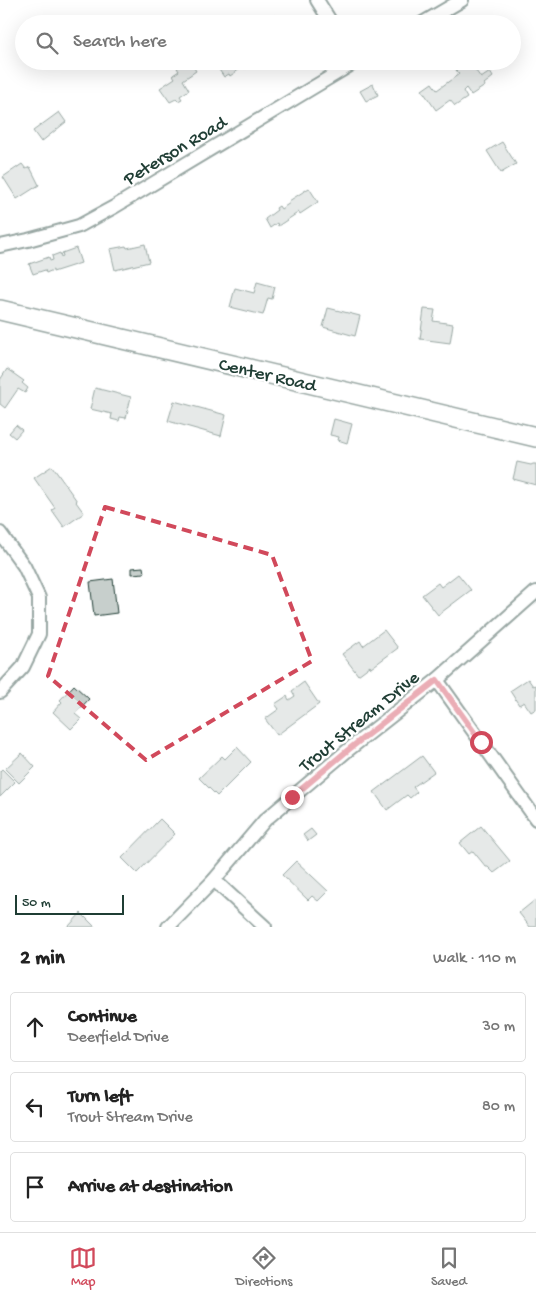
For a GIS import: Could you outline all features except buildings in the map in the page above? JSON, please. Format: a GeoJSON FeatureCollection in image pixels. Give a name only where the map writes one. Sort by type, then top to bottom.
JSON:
{"type":"FeatureCollection","features":[{"type":"Feature","properties":{"kind":"street"},"geometry":{"type":"LineString","coordinates":[[318,0],[327,15]]}},
{"type":"Feature","properties":{"kind":"street"},"geometry":{"type":"LineString","coordinates":[[436,15],[462,0]]}},
{"type":"Feature","properties":{"kind":"street","name":"Peterson Road"},"geometry":{"type":"LineString","coordinates":[[0,246],[79,226],[114,207],[341,70]]}},
{"type":"Feature","properties":{"kind":"street","name":"Center Road"},"geometry":{"type":"LineString","coordinates":[[0,310],[536,436]]}},
{"type":"Feature","properties":{"kind":"street"},"geometry":{"type":"LineString","coordinates":[[0,533],[24,566],[40,598],[39,634],[24,667],[0,692]]}},
{"type":"Feature","properties":{"kind":"street","name":"Trout Stream Drive"},"geometry":{"type":"LineString","coordinates":[[168,927],[214,880],[265,820],[348,750],[437,680],[536,592]]}},
{"type":"Feature","properties":{"kind":"street"},"geometry":{"type":"LineString","coordinates":[[437,680],[536,819]]}},
{"type":"Feature","properties":{"kind":"street"},"geometry":{"type":"LineString","coordinates":[[214,880],[265,927]]}},
{"type":"Feature","properties":{"kind":"highlighted area"},"geometry":{"type":"Polygon","coordinates":[[[105,507],[272,555],[312,661],[146,760],[48,676],[105,507]]]}},
{"type":"Feature","properties":{"kind":"route"},"geometry":{"type":"LineString","coordinates":[[292,797],[437,680],[481,742]]}}]}
